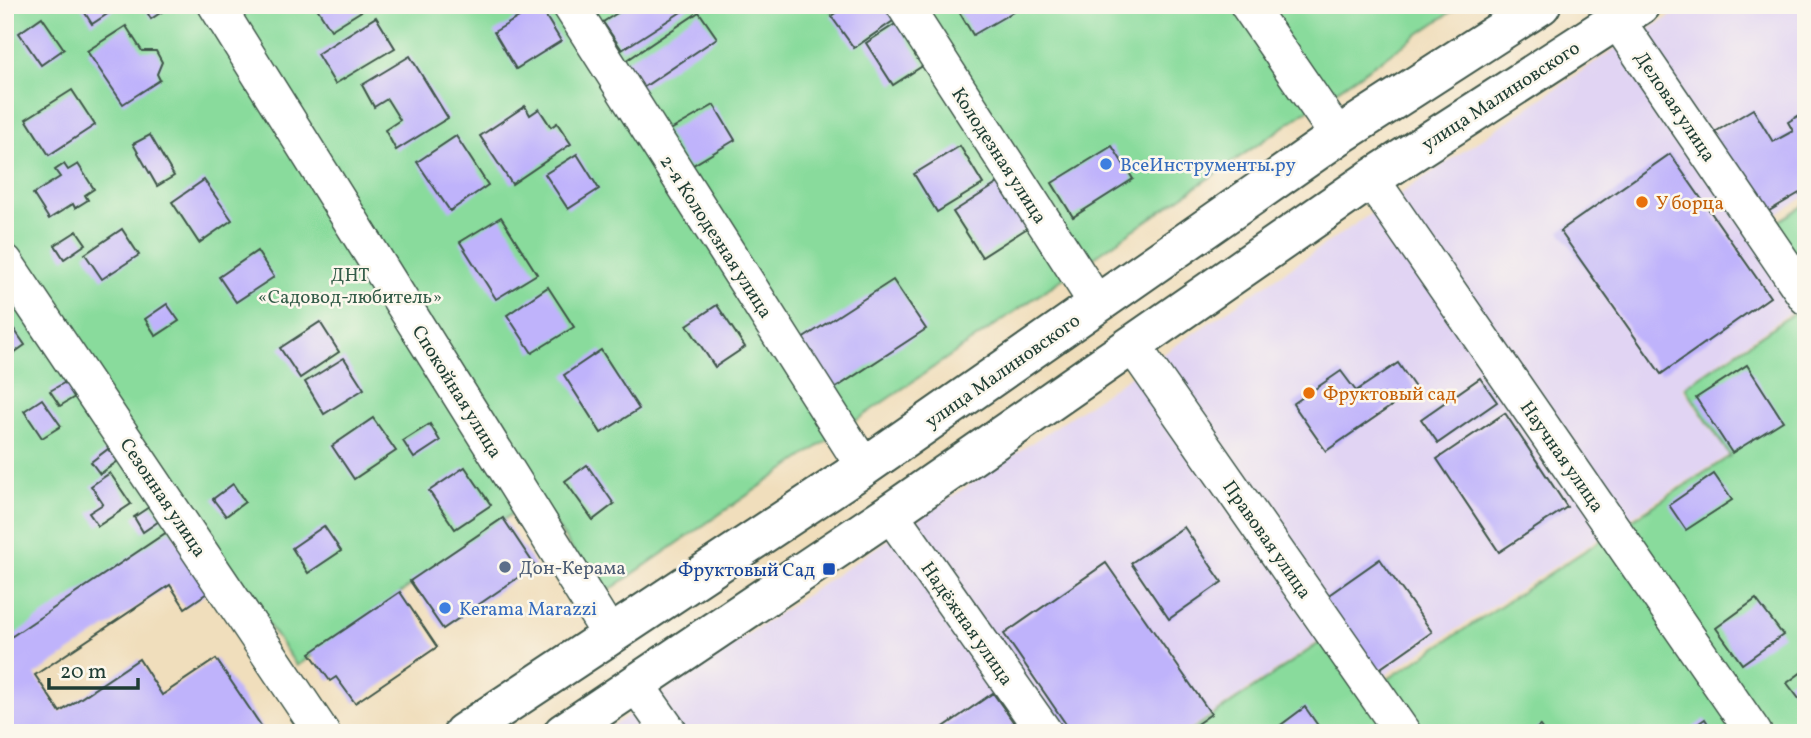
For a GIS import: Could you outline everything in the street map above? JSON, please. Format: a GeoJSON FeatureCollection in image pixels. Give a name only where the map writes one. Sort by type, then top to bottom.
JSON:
{"type":"FeatureCollection","features":[{"type":"Feature","properties":{"kind":"highway","name":"улица Малиновского"},"geometry":{"type":"LineString","coordinates":[[463,733],[864,467],[1338,136],[1541,5]]}},
{"type":"Feature","properties":{"kind":"highway","name":"улица Малиновского"},"geometry":{"type":"LineString","coordinates":[[563,733],[890,513],[1371,179],[1628,12]]}},
{"type":"Feature","properties":{"kind":"street","name":"Спокойная улица"},"geometry":{"type":"LineString","coordinates":[[216,5],[610,635]]}},
{"type":"Feature","properties":{"kind":"street","name":"2-я Колодезная улица"},"geometry":{"type":"LineString","coordinates":[[570,5],[864,467]]}},
{"type":"Feature","properties":{"kind":"street","name":"Колодезная улица"},"geometry":{"type":"LineString","coordinates":[[904,5],[1097,304]]}},
{"type":"Feature","properties":{"kind":"street"},"geometry":{"type":"LineString","coordinates":[[1248,5],[1338,136]]}},
{"type":"Feature","properties":{"kind":"street","name":"Деловая улица"},"geometry":{"type":"LineString","coordinates":[[1628,12],[1806,297]]}},
{"type":"Feature","properties":{"kind":"street","name":"Научная улица"},"geometry":{"type":"LineString","coordinates":[[1371,179],[1754,733]]}},
{"type":"Feature","properties":{"kind":"street","name":"Сезонная улица"},"geometry":{"type":"LineString","coordinates":[[5,262],[322,733]]}},
{"type":"Feature","properties":{"kind":"street","name":"Правовая улица"},"geometry":{"type":"LineString","coordinates":[[1133,346],[1403,733]]}},
{"type":"Feature","properties":{"kind":"street","name":"Надёжная улица"},"geometry":{"type":"LineString","coordinates":[[890,513],[1045,733]]}},
{"type":"Feature","properties":{"kind":"street"},"geometry":{"type":"LineString","coordinates":[[635,683],[670,733]]}},
{"type":"Feature","properties":{"kind":"shaded area"},"geometry":{"type":"Polygon","coordinates":[[[1691,5],[1806,5],[1806,196],[1752,230],[1801,305],[1682,387],[1728,455],[1376,681],[1339,627],[1184,733],[602,733],[1622,44],[1691,5]]]}},
{"type":"Feature","properties":{"kind":"green space","name":"ДНТ «Садовод-любитель»"},"geometry":{"type":"Polygon","coordinates":[[[5,5],[1461,5],[602,595],[537,496],[297,666],[195,519],[5,649],[5,5]]]}},
{"type":"Feature","properties":{"kind":"green space"},"geometry":{"type":"Polygon","coordinates":[[[1806,204],[1806,287],[1766,229],[1806,204]]]}},
{"type":"Feature","properties":{"kind":"green space"},"geometry":{"type":"Polygon","coordinates":[[[1806,305],[1806,733],[1187,733],[1327,638],[1365,694],[1730,456],[1685,387],[1806,305]]]}},
{"type":"Feature","properties":{"kind":"building"},"geometry":{"type":"Polygon","coordinates":[[[80,5],[121,5],[92,24],[80,5]]]}},
{"type":"Feature","properties":{"kind":"building"},"geometry":{"type":"Polygon","coordinates":[[[143,5],[172,5],[151,19],[143,5]]]}},
{"type":"Feature","properties":{"kind":"building"},"geometry":{"type":"Polygon","coordinates":[[[315,5],[371,5],[331,30],[315,5]]]}},
{"type":"Feature","properties":{"kind":"building"},"geometry":{"type":"Polygon","coordinates":[[[539,5],[561,41],[516,69],[494,32],[539,5]]]}},
{"type":"Feature","properties":{"kind":"building"},"geometry":{"type":"Polygon","coordinates":[[[630,5],[692,5],[622,50],[603,22],[630,5]]]}},
{"type":"Feature","properties":{"kind":"building"},"geometry":{"type":"Polygon","coordinates":[[[847,5],[887,5],[896,19],[854,48],[831,16],[847,5]]]}},
{"type":"Feature","properties":{"kind":"building"},"geometry":{"type":"Polygon","coordinates":[[[955,5],[1009,5],[1013,12],[973,35],[955,5]]]}},
{"type":"Feature","properties":{"kind":"building"},"geometry":{"type":"Polygon","coordinates":[[[699,12],[717,38],[641,89],[623,63],[699,12]]]}},
{"type":"Feature","properties":{"kind":"building"},"geometry":{"type":"Polygon","coordinates":[[[42,17],[64,49],[41,65],[19,33],[42,17]]]}},
{"type":"Feature","properties":{"kind":"building"},"geometry":{"type":"Polygon","coordinates":[[[376,17],[395,48],[335,84],[317,54],[376,17]]]}},
{"type":"Feature","properties":{"kind":"building"},"geometry":{"type":"Polygon","coordinates":[[[897,23],[924,65],[893,85],[866,43],[897,23]]]}},
{"type":"Feature","properties":{"kind":"building"},"geometry":{"type":"Polygon","coordinates":[[[126,26],[142,51],[156,51],[162,62],[157,74],[160,80],[123,104],[87,51],[126,26]]]}},
{"type":"Feature","properties":{"kind":"building"},"geometry":{"type":"Polygon","coordinates":[[[410,56],[448,118],[396,150],[385,130],[400,120],[387,99],[374,107],[362,85],[410,56]]]}},
{"type":"Feature","properties":{"kind":"building"},"geometry":{"type":"Polygon","coordinates":[[[72,90],[95,125],[49,155],[26,119],[72,90]]]}},
{"type":"Feature","properties":{"kind":"building"},"geometry":{"type":"Polygon","coordinates":[[[714,105],[735,140],[688,168],[667,132],[714,105]]]}},
{"type":"Feature","properties":{"kind":"building"},"geometry":{"type":"Polygon","coordinates":[[[525,106],[530,115],[539,109],[551,127],[557,123],[571,144],[512,184],[480,136],[525,106]]]}},
{"type":"Feature","properties":{"kind":"building"},"geometry":{"type":"Polygon","coordinates":[[[1753,109],[1773,142],[1793,131],[1788,122],[1806,111],[1806,189],[1759,217],[1710,135],[1753,109]]]}},
{"type":"Feature","properties":{"kind":"building"},"geometry":{"type":"Polygon","coordinates":[[[150,135],[174,176],[157,186],[133,144],[150,135]]]}},
{"type":"Feature","properties":{"kind":"building"},"geometry":{"type":"Polygon","coordinates":[[[456,136],[488,185],[450,211],[417,162],[456,136]]]}},
{"type":"Feature","properties":{"kind":"building"},"geometry":{"type":"Polygon","coordinates":[[[960,146],[983,184],[937,212],[914,174],[960,146]]]}},
{"type":"Feature","properties":{"kind":"building"},"geometry":{"type":"Polygon","coordinates":[[[1112,146],[1133,179],[1073,217],[1052,183],[1112,146]]]}},
{"type":"Feature","properties":{"kind":"building"},"geometry":{"type":"Polygon","coordinates":[[[577,154],[599,189],[568,209],[545,174],[577,154]]]}},
{"type":"Feature","properties":{"kind":"building"},"geometry":{"type":"Polygon","coordinates":[[[1670,154],[1770,297],[1661,374],[1560,231],[1670,154]]]}},
{"type":"Feature","properties":{"kind":"building"},"geometry":{"type":"Polygon","coordinates":[[[64,164],[68,170],[78,164],[94,189],[85,195],[88,200],[75,208],[73,204],[49,219],[33,194],[60,177],[55,170],[64,164]]]}},
{"type":"Feature","properties":{"kind":"building"},"geometry":{"type":"Polygon","coordinates":[[[204,180],[232,220],[199,243],[172,202],[204,180]]]}},
{"type":"Feature","properties":{"kind":"building"},"geometry":{"type":"Polygon","coordinates":[[[1000,182],[1029,227],[982,257],[953,212],[1000,182]]]}},
{"type":"Feature","properties":{"kind":"building"},"geometry":{"type":"Polygon","coordinates":[[[501,217],[537,274],[496,299],[460,242],[501,217]]]}},
{"type":"Feature","properties":{"kind":"building"},"geometry":{"type":"Polygon","coordinates":[[[122,229],[139,255],[102,279],[85,254],[122,229]]]}},
{"type":"Feature","properties":{"kind":"building"},"geometry":{"type":"Polygon","coordinates":[[[77,231],[86,244],[64,259],[55,245],[77,231]]]}},
{"type":"Feature","properties":{"kind":"building"},"geometry":{"type":"Polygon","coordinates":[[[257,251],[274,277],[236,302],[219,277],[257,251]]]}},
{"type":"Feature","properties":{"kind":"building"},"geometry":{"type":"Polygon","coordinates":[[[893,280],[926,329],[831,391],[799,341],[893,280]]]}},
{"type":"Feature","properties":{"kind":"building"},"geometry":{"type":"Polygon","coordinates":[[[548,287],[574,327],[532,353],[507,315],[548,287]]]}},
{"type":"Feature","properties":{"kind":"building"},"geometry":{"type":"Polygon","coordinates":[[[167,304],[179,321],[156,336],[145,319],[167,304]]]}},
{"type":"Feature","properties":{"kind":"building"},"geometry":{"type":"Polygon","coordinates":[[[717,305],[745,347],[715,367],[687,325],[717,305]]]}},
{"type":"Feature","properties":{"kind":"building"},"geometry":{"type":"Polygon","coordinates":[[[5,316],[25,345],[5,359],[5,316]]]}},
{"type":"Feature","properties":{"kind":"building"},"geometry":{"type":"Polygon","coordinates":[[[320,322],[339,352],[300,378],[280,348],[320,322]]]}},
{"type":"Feature","properties":{"kind":"building"},"geometry":{"type":"Polygon","coordinates":[[[601,350],[639,409],[601,433],[564,375],[601,350]]]}},
{"type":"Feature","properties":{"kind":"building"},"geometry":{"type":"Polygon","coordinates":[[[344,358],[364,389],[324,414],[305,382],[344,358]]]}},
{"type":"Feature","properties":{"kind":"building"},"geometry":{"type":"Polygon","coordinates":[[[1398,363],[1416,389],[1326,451],[1293,404],[1341,371],[1356,391],[1398,363]]]}},
{"type":"Feature","properties":{"kind":"building"},"geometry":{"type":"Polygon","coordinates":[[[1747,365],[1783,421],[1732,453],[1696,398],[1747,365]]]}},
{"type":"Feature","properties":{"kind":"building"},"geometry":{"type":"Polygon","coordinates":[[[1480,378],[1497,402],[1438,443],[1421,419],[1480,378]]]}},
{"type":"Feature","properties":{"kind":"building"},"geometry":{"type":"Polygon","coordinates":[[[69,380],[78,395],[60,406],[50,391],[69,380]]]}},
{"type":"Feature","properties":{"kind":"building"},"geometry":{"type":"Polygon","coordinates":[[[42,399],[61,426],[42,438],[24,411],[42,399]]]}},
{"type":"Feature","properties":{"kind":"building"},"geometry":{"type":"Polygon","coordinates":[[[1505,413],[1567,507],[1499,552],[1437,459],[1505,413]]]}},
{"type":"Feature","properties":{"kind":"building"},"geometry":{"type":"Polygon","coordinates":[[[373,418],[396,451],[354,479],[332,446],[373,418]]]}},
{"type":"Feature","properties":{"kind":"building"},"geometry":{"type":"Polygon","coordinates":[[[430,424],[440,441],[414,458],[403,441],[430,424]]]}},
{"type":"Feature","properties":{"kind":"building"},"geometry":{"type":"Polygon","coordinates":[[[108,449],[118,461],[100,474],[91,462],[108,449]]]}},
{"type":"Feature","properties":{"kind":"building"},"geometry":{"type":"Polygon","coordinates":[[[587,465],[614,504],[593,520],[565,481],[587,465]]]}},
{"type":"Feature","properties":{"kind":"building"},"geometry":{"type":"Polygon","coordinates":[[[465,467],[491,505],[455,529],[429,491],[465,467]]]}},
{"type":"Feature","properties":{"kind":"building"},"geometry":{"type":"Polygon","coordinates":[[[110,473],[131,504],[98,526],[89,513],[103,504],[91,486],[110,473]]]}},
{"type":"Feature","properties":{"kind":"building"},"geometry":{"type":"Polygon","coordinates":[[[1714,474],[1732,500],[1686,530],[1669,505],[1714,474]]]}},
{"type":"Feature","properties":{"kind":"building"},"geometry":{"type":"Polygon","coordinates":[[[233,484],[245,502],[226,516],[213,499],[233,484]]]}},
{"type":"Feature","properties":{"kind":"building"},"geometry":{"type":"Polygon","coordinates":[[[152,505],[162,519],[143,532],[134,517],[152,505]]]}},
{"type":"Feature","properties":{"kind":"building"},"geometry":{"type":"Polygon","coordinates":[[[503,518],[535,566],[443,629],[410,581],[503,518]]]}},
{"type":"Feature","properties":{"kind":"building"},"geometry":{"type":"Polygon","coordinates":[[[324,526],[341,551],[308,573],[292,548],[324,526]]]}},
{"type":"Feature","properties":{"kind":"building"},"geometry":{"type":"Polygon","coordinates":[[[1184,527],[1222,582],[1169,619],[1131,563],[1184,527]]]}},
{"type":"Feature","properties":{"kind":"building"},"geometry":{"type":"Polygon","coordinates":[[[170,530],[210,591],[185,608],[170,585],[35,675],[60,712],[139,659],[162,695],[216,659],[266,733],[12,733],[5,723],[5,641],[170,530]]]}},
{"type":"Feature","properties":{"kind":"building"},"geometry":{"type":"Polygon","coordinates":[[[1380,559],[1432,632],[1375,672],[1323,599],[1380,559]]]}},
{"type":"Feature","properties":{"kind":"building"},"geometry":{"type":"Polygon","coordinates":[[[1106,563],[1211,714],[1184,733],[1072,733],[1004,634],[1106,563]]]}},
{"type":"Feature","properties":{"kind":"building"},"geometry":{"type":"Polygon","coordinates":[[[400,592],[437,647],[355,703],[336,677],[330,681],[310,653],[400,592]]]}},
{"type":"Feature","properties":{"kind":"building"},"geometry":{"type":"Polygon","coordinates":[[[1756,599],[1783,635],[1742,664],[1716,628],[1756,599]]]}},
{"type":"Feature","properties":{"kind":"building"},"geometry":{"type":"Polygon","coordinates":[[[1806,669],[1806,708],[1787,683],[1806,669]]]}},
{"type":"Feature","properties":{"kind":"building"},"geometry":{"type":"Polygon","coordinates":[[[993,693],[1021,733],[935,733],[993,693]]]}},
{"type":"Feature","properties":{"kind":"building"},"geometry":{"type":"Polygon","coordinates":[[[1305,707],[1319,727],[1311,733],[1270,733],[1305,707]]]}},
{"type":"Feature","properties":{"kind":"building"},"geometry":{"type":"Polygon","coordinates":[[[1705,719],[1714,733],[1685,733],[1705,719]]]}},
{"type":"Feature","properties":{"kind":"building"},"geometry":{"type":"Polygon","coordinates":[[[1540,726],[1545,733],[1530,733],[1540,726]]]}},
{"type":"Feature","properties":{"kind":"place","name":"ВсеИнструменты.ру"},"geometry":{"type":"Point","coordinates":[1106,164]}},
{"type":"Feature","properties":{"kind":"place","name":"У борца"},"geometry":{"type":"Point","coordinates":[1642,202]}},
{"type":"Feature","properties":{"kind":"place","name":"Фруктовый сад"},"geometry":{"type":"Point","coordinates":[1309,393]}},
{"type":"Feature","properties":{"kind":"place","name":"Дон-Керама"},"geometry":{"type":"Point","coordinates":[505,567]}},
{"type":"Feature","properties":{"kind":"place","name":"Фруктовый Сад"},"geometry":{"type":"Point","coordinates":[829,569]}},
{"type":"Feature","properties":{"kind":"place","name":"Kerama Marazzi"},"geometry":{"type":"Point","coordinates":[445,608]}}]}
